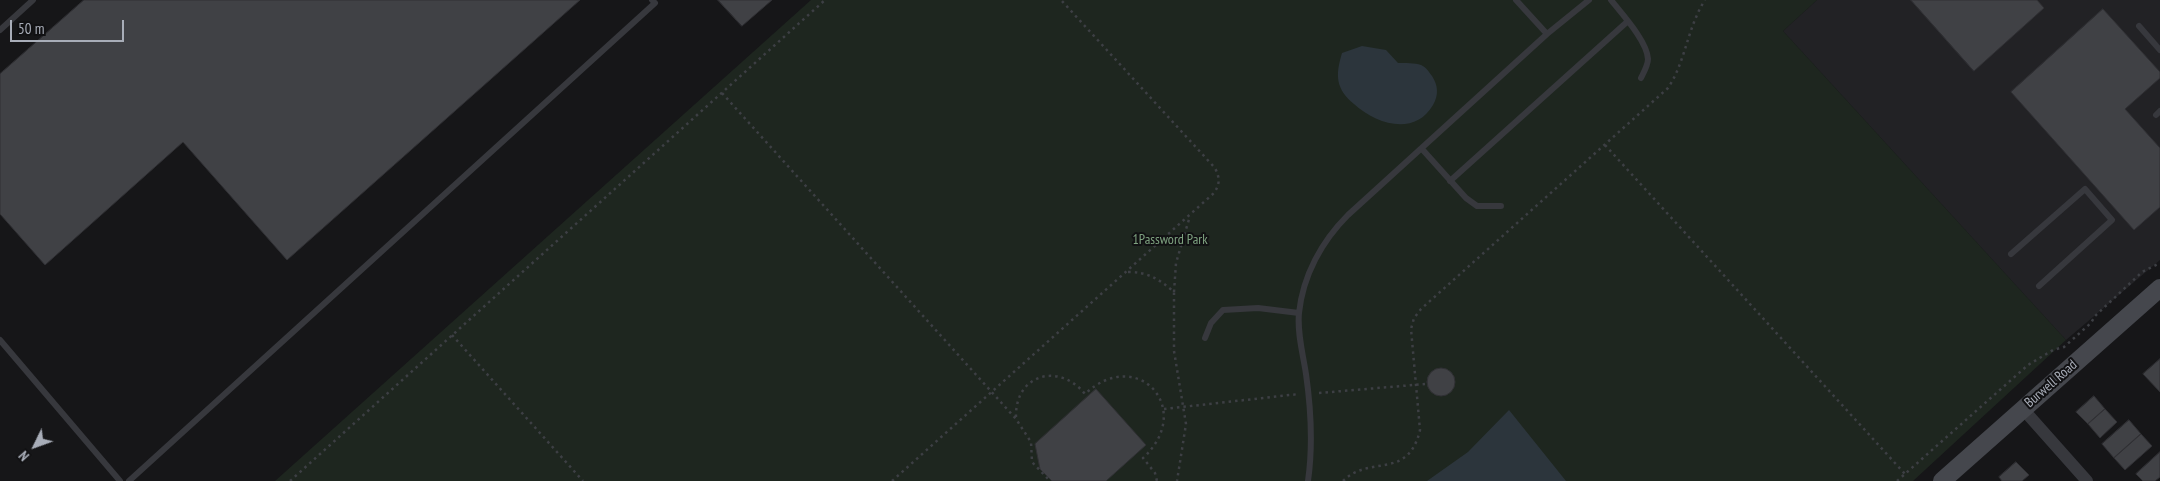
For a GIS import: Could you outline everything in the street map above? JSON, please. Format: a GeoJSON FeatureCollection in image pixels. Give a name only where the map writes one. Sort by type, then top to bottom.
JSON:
{"type":"FeatureCollection","features":[{"type":"Feature","properties":{"kind":"main road","name":"Burwell Road"},"geometry":{"type":"LineString","coordinates":[[1942,481],[2160,288]]}},
{"type":"Feature","properties":{"kind":"street"},"geometry":{"type":"LineString","coordinates":[[2023,409],[2087,481]]}},
{"type":"Feature","properties":{"kind":"lane"},"geometry":{"type":"LineString","coordinates":[[0,30],[33,0]]}},
{"type":"Feature","properties":{"kind":"lane"},"geometry":{"type":"LineString","coordinates":[[129,481],[655,3],[652,0]]}},
{"type":"Feature","properties":{"kind":"lane"},"geometry":{"type":"LineString","coordinates":[[1516,0],[1547,34]]}},
{"type":"Feature","properties":{"kind":"lane"},"geometry":{"type":"LineString","coordinates":[[1308,481],[1311,458],[1308,394],[1299,313],[1312,267],[1332,230],[1547,34],[1589,0]]}},
{"type":"Feature","properties":{"kind":"lane"},"geometry":{"type":"LineString","coordinates":[[1611,0],[1628,21],[1646,52],[1648,60],[1642,78]]}},
{"type":"Feature","properties":{"kind":"lane"},"geometry":{"type":"LineString","coordinates":[[1450,181],[1628,21]]}},
{"type":"Feature","properties":{"kind":"lane"},"geometry":{"type":"LineString","coordinates":[[2139,26],[2160,50]]}},
{"type":"Feature","properties":{"kind":"lane"},"geometry":{"type":"LineString","coordinates":[[1422,149],[1466,198],[1477,206],[1501,206]]}},
{"type":"Feature","properties":{"kind":"lane"},"geometry":{"type":"LineString","coordinates":[[2011,254],[2085,189],[2112,220],[2039,286]]}},
{"type":"Feature","properties":{"kind":"lane"},"geometry":{"type":"LineString","coordinates":[[1205,338],[1211,323],[1223,310],[1258,308],[1299,313]]}},
{"type":"Feature","properties":{"kind":"lane"},"geometry":{"type":"LineString","coordinates":[[0,340],[120,481]]}},
{"type":"Feature","properties":{"kind":"path"},"geometry":{"type":"LineString","coordinates":[[290,481],[825,0]]}},
{"type":"Feature","properties":{"kind":"path"},"geometry":{"type":"LineString","coordinates":[[892,481],[1191,214],[1214,193],[1220,182],[1215,168],[1061,0]]}},
{"type":"Feature","properties":{"kind":"path"},"geometry":{"type":"LineString","coordinates":[[1343,481],[1349,475],[1364,470],[1389,467],[1400,463],[1410,455],[1417,444],[1420,430],[1411,328],[1417,313],[1668,88],[1676,76],[1689,30],[1704,0]]}},
{"type":"Feature","properties":{"kind":"path"},"geometry":{"type":"LineString","coordinates":[[722,93],[1016,419],[1031,442],[1032,462],[1050,481]]}},
{"type":"Feature","properties":{"kind":"path"},"geometry":{"type":"LineString","coordinates":[[1605,144],[1905,474]]}},
{"type":"Feature","properties":{"kind":"path"},"geometry":{"type":"LineString","coordinates":[[1177,481],[1186,424],[1174,351],[1174,292],[1176,263],[1191,214]]}},
{"type":"Feature","properties":{"kind":"path"},"geometry":{"type":"LineString","coordinates":[[1897,481],[2028,365],[2053,350],[2064,346],[2091,323],[2095,316],[2142,272],[2160,263]]}},
{"type":"Feature","properties":{"kind":"path"},"geometry":{"type":"LineString","coordinates":[[1126,272],[1139,272],[1157,277],[1174,292]]}},
{"type":"Feature","properties":{"kind":"path"},"geometry":{"type":"LineString","coordinates":[[452,335],[583,481]]}},
{"type":"Feature","properties":{"kind":"path"},"geometry":{"type":"LineString","coordinates":[[1016,419],[1016,408],[1020,395],[1030,382],[1041,376],[1053,375],[1065,378],[1079,386],[1085,394],[1099,383],[1119,376],[1146,382],[1155,390],[1164,409],[1162,434],[1155,447],[1143,458],[1155,473],[1157,481]]}},
{"type":"Feature","properties":{"kind":"path"},"geometry":{"type":"LineString","coordinates":[[1164,409],[1425,384]]}},
{"type":"Feature","properties":{"kind":"shaded area"},"geometry":{"type":"Polygon","coordinates":[[[1817,0],[2160,0],[2160,260],[2066,340],[1783,31],[1817,0]]]}},
{"type":"Feature","properties":{"kind":"shaded area"},"geometry":{"type":"Polygon","coordinates":[[[1362,46],[1386,50],[1398,63],[1419,64],[1427,70],[1436,83],[1437,94],[1433,105],[1425,115],[1416,121],[1406,124],[1384,122],[1363,111],[1348,98],[1340,87],[1338,75],[1342,53],[1362,46]]]}},
{"type":"Feature","properties":{"kind":"shaded area"},"geometry":{"type":"Polygon","coordinates":[[[1509,410],[1566,481],[1427,481],[1468,452],[1509,410]]]}},
{"type":"Feature","properties":{"kind":"green space","name":"1Password Park"},"geometry":{"type":"Polygon","coordinates":[[[811,0],[1817,0],[1783,31],[2066,340],[1913,481],[275,481],[811,0]]]}},
{"type":"Feature","properties":{"kind":"building"},"geometry":{"type":"Polygon","coordinates":[[[84,0],[580,0],[287,260],[183,142],[45,265],[0,214],[0,74],[84,0]]]}},
{"type":"Feature","properties":{"kind":"building"},"geometry":{"type":"Polygon","coordinates":[[[718,0],[772,0],[742,26],[718,0]]]}},
{"type":"Feature","properties":{"kind":"building"},"geometry":{"type":"Polygon","coordinates":[[[1911,0],[2037,0],[2044,8],[1974,71],[1911,0]]]}},
{"type":"Feature","properties":{"kind":"building"},"geometry":{"type":"Polygon","coordinates":[[[2103,9],[2160,72],[2160,78],[2125,109],[2160,148],[2160,207],[2134,230],[2011,92],[2103,9]]]}},
{"type":"Feature","properties":{"kind":"building"},"geometry":{"type":"Polygon","coordinates":[[[2160,359],[2160,392],[2143,374],[2160,359]]]}},
{"type":"Feature","properties":{"kind":"building"},"geometry":{"type":"Polygon","coordinates":[[[1441,368],[1451,372],[1455,382],[1451,392],[1441,396],[1431,392],[1427,382],[1431,372],[1441,368]]]}},
{"type":"Feature","properties":{"kind":"building"},"geometry":{"type":"Polygon","coordinates":[[[1096,389],[1146,445],[1106,481],[1052,481],[1040,469],[1035,444],[1096,389]]]}},
{"type":"Feature","properties":{"kind":"building"},"geometry":{"type":"Polygon","coordinates":[[[2094,396],[2105,409],[2088,424],[2076,412],[2094,396]]]}},
{"type":"Feature","properties":{"kind":"building"},"geometry":{"type":"Polygon","coordinates":[[[2105,409],[2117,422],[2100,438],[2088,424],[2105,409]]]}},
{"type":"Feature","properties":{"kind":"building"},"geometry":{"type":"Polygon","coordinates":[[[2129,420],[2141,434],[2114,458],[2102,444],[2129,420]]]}},
{"type":"Feature","properties":{"kind":"building"},"geometry":{"type":"Polygon","coordinates":[[[2141,434],[2152,446],[2125,470],[2114,458],[2141,434]]]}},
{"type":"Feature","properties":{"kind":"building"},"geometry":{"type":"Polygon","coordinates":[[[2160,452],[2160,477],[2155,481],[2143,481],[2136,474],[2160,452]]]}},
{"type":"Feature","properties":{"kind":"building"},"geometry":{"type":"Polygon","coordinates":[[[2016,462],[2029,475],[2022,481],[2002,481],[1999,477],[2016,462]]]}}]}
